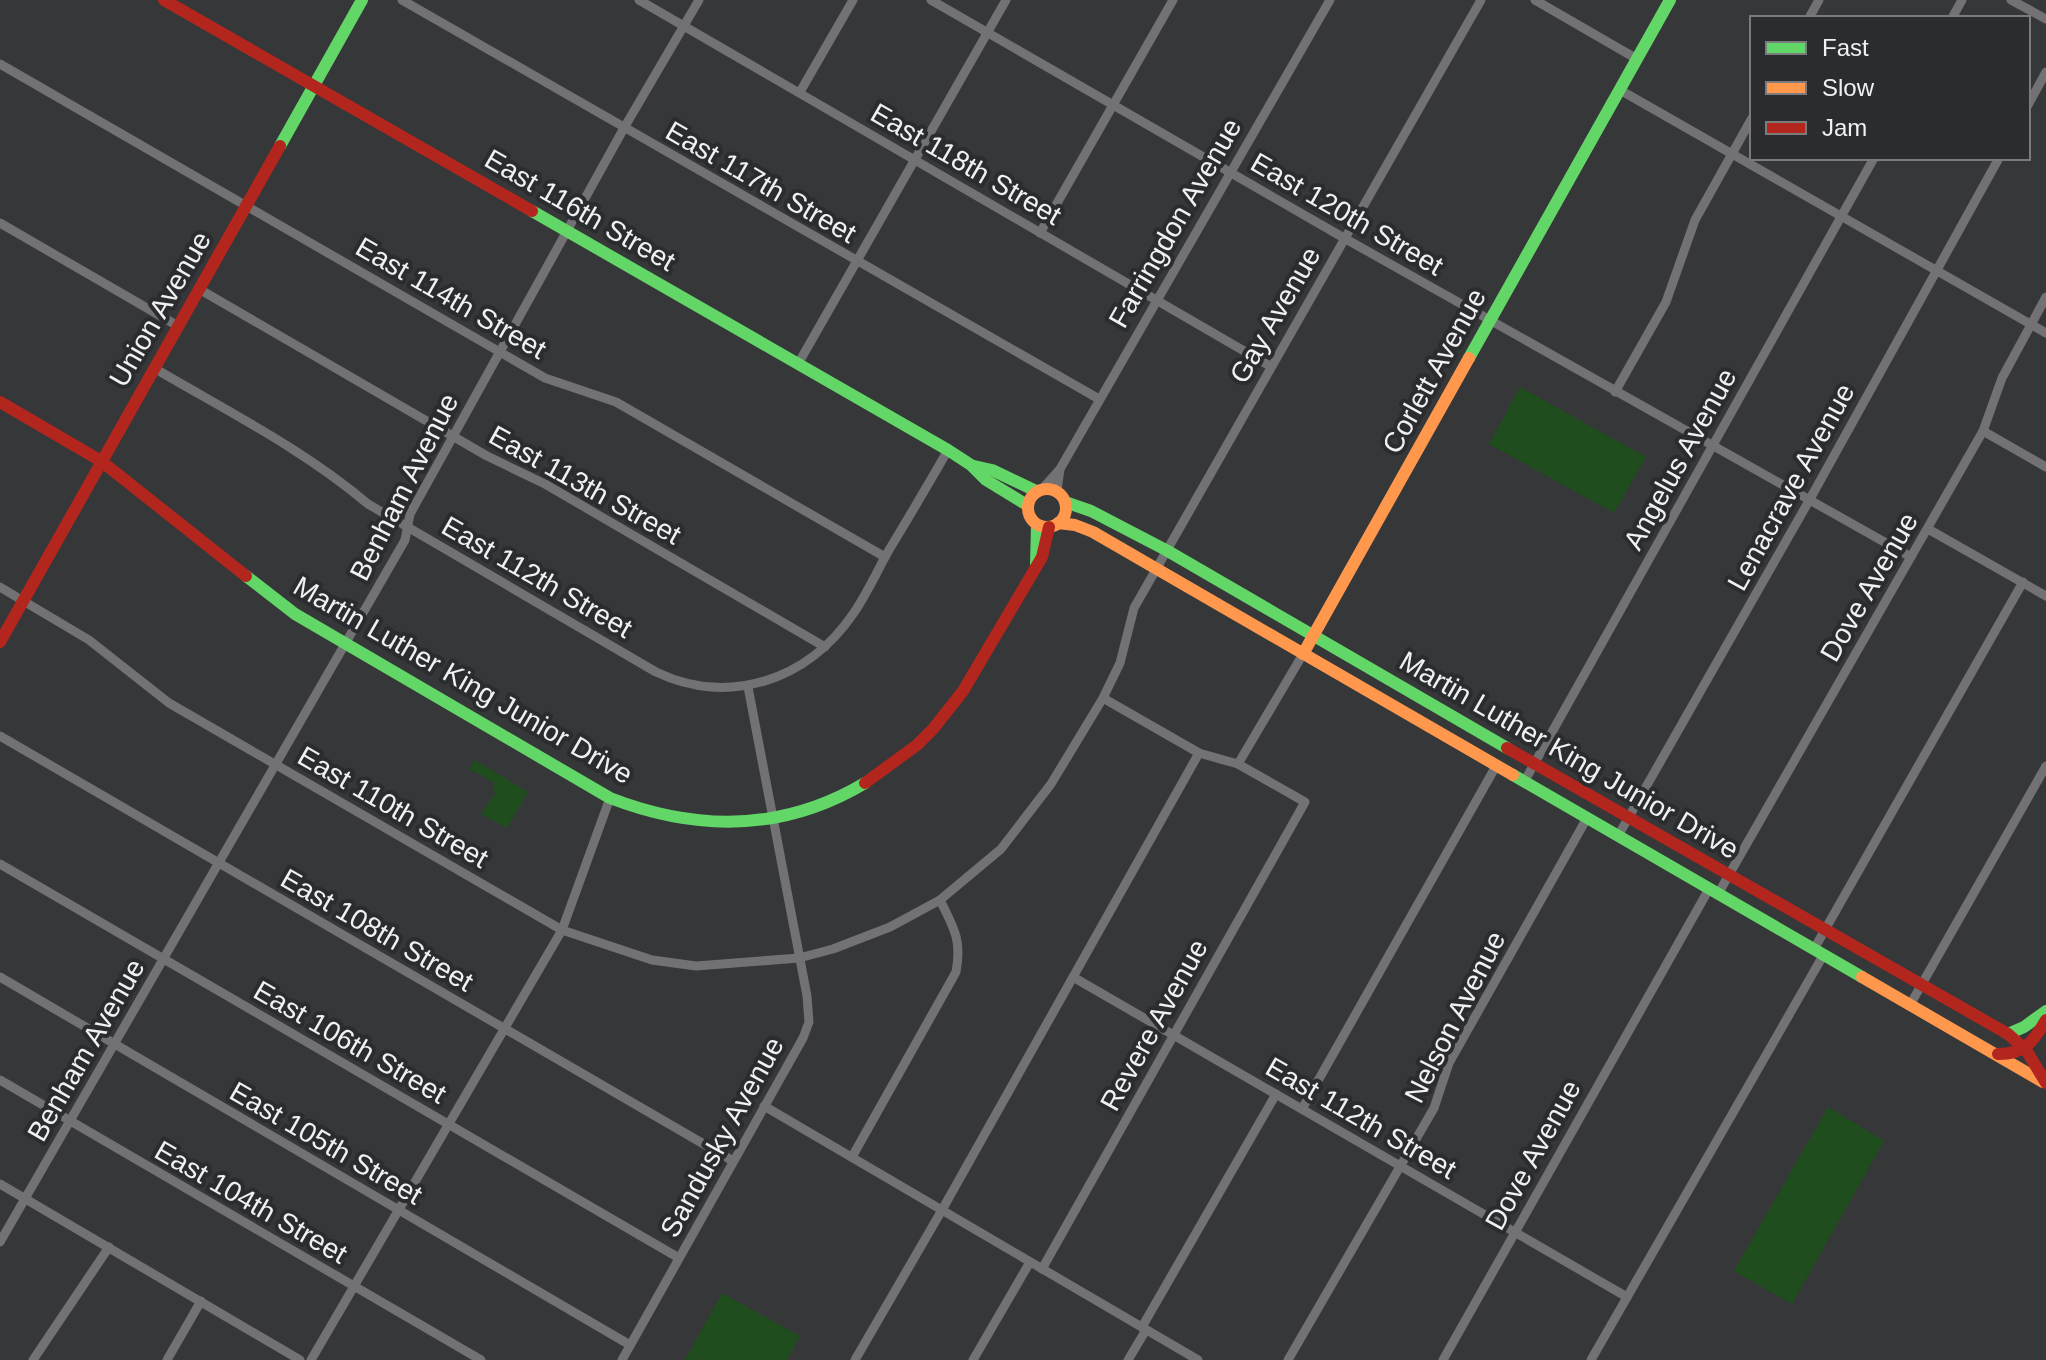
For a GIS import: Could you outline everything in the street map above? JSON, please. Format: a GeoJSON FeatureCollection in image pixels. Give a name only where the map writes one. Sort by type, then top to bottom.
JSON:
{"type":"FeatureCollection","features":[{"type":"Feature","properties":{"kind":"main road","name":"East 116th Street"},"geometry":{"type":"LineString","coordinates":[[164,0],[948,450],[971,465],[986,480],[1027,505]]}},
{"type":"Feature","properties":{"kind":"main road","name":"Union Avenue"},"geometry":{"type":"LineString","coordinates":[[0,642],[362,0]]}},
{"type":"Feature","properties":{"kind":"main road","name":"Corlett Avenue"},"geometry":{"type":"LineString","coordinates":[[1303,654],[1670,0]]}},
{"type":"Feature","properties":{"kind":"main road","name":"Martin Luther King Junior Drive"},"geometry":{"type":"LineString","coordinates":[[0,402],[101,461],[295,614],[345,645],[610,798],[641,811],[671,818],[713,822],[775,819],[844,794],[883,773],[933,728],[967,685],[1042,557],[1048,525],[1075,525],[1093,532],[1995,1054]]}},
{"type":"Feature","properties":{"kind":"main road","name":"East 116th Street"},"geometry":{"type":"LineString","coordinates":[[971,465],[992,470],[1040,490]]}},
{"type":"Feature","properties":{"kind":"main road"},"geometry":{"type":"LineString","coordinates":[[1040,490],[1057,491],[1065,502],[1064,516],[1048,525],[1029,516],[1027,505],[1040,490]]}},
{"type":"Feature","properties":{"kind":"main road","name":"Martin Luther King Junior Drive"},"geometry":{"type":"LineString","coordinates":[[1065,502],[1091,511],[1166,550],[2008,1034]]}},
{"type":"Feature","properties":{"kind":"main road"},"geometry":{"type":"LineString","coordinates":[[2008,1034],[2046,1011]]}},
{"type":"Feature","properties":{"kind":"main road"},"geometry":{"type":"LineString","coordinates":[[1995,1054],[2009,1055],[2029,1048],[2046,1020]]}},
{"type":"Feature","properties":{"kind":"main road"},"geometry":{"type":"LineString","coordinates":[[2008,1034],[2029,1048],[2046,1084]]}},
{"type":"Feature","properties":{"kind":"main road"},"geometry":{"type":"LineString","coordinates":[[1995,1054],[2046,1084]]}},
{"type":"Feature","properties":{"kind":"street","name":"East 117th Street"},"geometry":{"type":"LineString","coordinates":[[402,0],[1099,399]]}},
{"type":"Feature","properties":{"kind":"street","name":"East 118th Street"},"geometry":{"type":"LineString","coordinates":[[639,0],[1270,366]]}},
{"type":"Feature","properties":{"kind":"street","name":"Benham Avenue"},"geometry":{"type":"LineString","coordinates":[[0,1242],[405,540],[410,514],[624,128],[699,0]]}},
{"type":"Feature","properties":{"kind":"street"},"geometry":{"type":"LineString","coordinates":[[800,92],[853,0]]}},
{"type":"Feature","properties":{"kind":"street","name":"East 120th Street"},"geometry":{"type":"LineString","coordinates":[[931,0],[1344,238],[1911,557]]}},
{"type":"Feature","properties":{"kind":"street"},"geometry":{"type":"LineString","coordinates":[[798,364],[1006,0]]}},
{"type":"Feature","properties":{"kind":"street"},"geometry":{"type":"LineString","coordinates":[[1040,233],[1173,0]]}},
{"type":"Feature","properties":{"kind":"street","name":"Farringdon Avenue"},"geometry":{"type":"LineString","coordinates":[[1040,490],[1060,469],[1330,0]]}},
{"type":"Feature","properties":{"kind":"street","name":"Gay Avenue"},"geometry":{"type":"LineString","coordinates":[[940,900],[1001,849],[1031,813],[1103,698],[1120,663],[1134,608],[1481,0]]}},
{"type":"Feature","properties":{"kind":"street"},"geometry":{"type":"LineString","coordinates":[[1535,0],[1637,59]]}},
{"type":"Feature","properties":{"kind":"street"},"geometry":{"type":"LineString","coordinates":[[2011,0],[2046,19]]}},
{"type":"Feature","properties":{"kind":"street","name":"East 114th Street"},"geometry":{"type":"LineString","coordinates":[[0,64],[500,353],[545,378],[616,402],[885,557]]}},
{"type":"Feature","properties":{"kind":"street"},"geometry":{"type":"LineString","coordinates":[[2030,101],[2046,72]]}},
{"type":"Feature","properties":{"kind":"street"},"geometry":{"type":"LineString","coordinates":[[1620,90],[2046,333]]}},
{"type":"Feature","properties":{"kind":"street"},"geometry":{"type":"LineString","coordinates":[[1615,392],[1666,302],[1695,220],[1750,121]]}},
{"type":"Feature","properties":{"kind":"street","name":"Angelus Avenue"},"geometry":{"type":"LineString","coordinates":[[1524,782],[1873,160]]}},
{"type":"Feature","properties":{"kind":"street","name":"Lenacrave Avenue"},"geometry":{"type":"LineString","coordinates":[[1618,836],[1998,160]]}},
{"type":"Feature","properties":{"kind":"street"},"geometry":{"type":"LineString","coordinates":[[0,223],[178,326]]}},
{"type":"Feature","properties":{"kind":"street","name":"East 113th Street"},"geometry":{"type":"LineString","coordinates":[[199,289],[454,436],[545,484],[825,647]]}},
{"type":"Feature","properties":{"kind":"street","name":"Dove Avenue"},"geometry":{"type":"LineString","coordinates":[[1443,1360],[1713,891],[1729,874],[1928,529],[1983,431],[2002,378],[2046,297]]}},
{"type":"Feature","properties":{"kind":"street","name":"East 112th Street"},"geometry":{"type":"LineString","coordinates":[[154,368],[304,455],[368,504],[673,680],[702,686],[748,687]]}},
{"type":"Feature","properties":{"kind":"street"},"geometry":{"type":"LineString","coordinates":[[1983,431],[2046,467]]}},
{"type":"Feature","properties":{"kind":"street"},"geometry":{"type":"LineString","coordinates":[[748,687],[805,663],[825,647],[853,615],[948,450]]}},
{"type":"Feature","properties":{"kind":"street","name":"Farringdon Avenue"},"geometry":{"type":"LineString","coordinates":[[1057,491],[1060,469]]}},
{"type":"Feature","properties":{"kind":"street"},"geometry":{"type":"LineString","coordinates":[[1928,529],[2046,596]]}},
{"type":"Feature","properties":{"kind":"street"},"geometry":{"type":"LineString","coordinates":[[1591,1360],[1819,951],[1825,930],[2023,582]]}},
{"type":"Feature","properties":{"kind":"street","name":"East 110th Street"},"geometry":{"type":"LineString","coordinates":[[0,587],[89,640],[169,703],[562,930],[652,960],[696,966],[799,958],[861,939],[940,900]]}},
{"type":"Feature","properties":{"kind":"street","name":"Corlett Avenue"},"geometry":{"type":"LineString","coordinates":[[1238,764],[1303,654]]}},
{"type":"Feature","properties":{"kind":"street","name":"Sandusky Avenue"},"geometry":{"type":"LineString","coordinates":[[622,1360],[803,1038],[809,1022],[775,819],[748,687]]}},
{"type":"Feature","properties":{"kind":"street"},"geometry":{"type":"LineString","coordinates":[[1103,698],[1199,753],[1238,764]]}},
{"type":"Feature","properties":{"kind":"street","name":"East 108th Street"},"geometry":{"type":"LineString","coordinates":[[0,736],[733,1161]]}},
{"type":"Feature","properties":{"kind":"street"},"geometry":{"type":"LineString","coordinates":[[855,1360],[1199,753]]}},
{"type":"Feature","properties":{"kind":"street","name":"Revere Avenue"},"geometry":{"type":"LineString","coordinates":[[1042,1269],[1305,802],[1238,764]]}},
{"type":"Feature","properties":{"kind":"street"},"geometry":{"type":"LineString","coordinates":[[1302,1109],[1496,766]]}},
{"type":"Feature","properties":{"kind":"street"},"geometry":{"type":"LineString","coordinates":[[1910,1005],[2046,766]]}},
{"type":"Feature","properties":{"kind":"street"},"geometry":{"type":"LineString","coordinates":[[311,1360],[562,930],[610,798]]}},
{"type":"Feature","properties":{"kind":"street","name":"Nelson Avenue"},"geometry":{"type":"LineString","coordinates":[[1288,1360],[1434,1108],[1449,1063],[1587,818]]}},
{"type":"Feature","properties":{"kind":"street","name":"East 106th Street"},"geometry":{"type":"LineString","coordinates":[[0,864],[679,1258]]}},
{"type":"Feature","properties":{"kind":"street"},"geometry":{"type":"LineString","coordinates":[[852,1157],[956,972],[960,951],[954,929],[940,900]]}},
{"type":"Feature","properties":{"kind":"street","name":"East 105th Street"},"geometry":{"type":"LineString","coordinates":[[0,977],[630,1345]]}},
{"type":"Feature","properties":{"kind":"street","name":"East 112th Street"},"geometry":{"type":"LineString","coordinates":[[1073,977],[1627,1297]]}},
{"type":"Feature","properties":{"kind":"street","name":"East 104th Street"},"geometry":{"type":"LineString","coordinates":[[0,1080],[481,1360]]}},
{"type":"Feature","properties":{"kind":"street"},"geometry":{"type":"LineString","coordinates":[[1128,1360],[1276,1094]]}},
{"type":"Feature","properties":{"kind":"street"},"geometry":{"type":"LineString","coordinates":[[764,1106],[1198,1360]]}},
{"type":"Feature","properties":{"kind":"street"},"geometry":{"type":"LineString","coordinates":[[0,1184],[300,1360]]}},
{"type":"Feature","properties":{"kind":"street"},"geometry":{"type":"LineString","coordinates":[[33,1360],[109,1247]]}},
{"type":"Feature","properties":{"kind":"street"},"geometry":{"type":"LineString","coordinates":[[973,1360],[1030,1262]]}},
{"type":"Feature","properties":{"kind":"street"},"geometry":{"type":"LineString","coordinates":[[167,1360],[201,1301]]}},
{"type":"Feature","properties":{"kind":"green space"},"geometry":{"type":"Polygon","coordinates":[[[1520,387],[1646,457],[1614,513],[1489,444],[1520,387]]]}},
{"type":"Feature","properties":{"kind":"green space"},"geometry":{"type":"Polygon","coordinates":[[[475,760],[528,792],[507,828],[481,814],[495,793],[493,782],[469,769],[475,760]]]}},
{"type":"Feature","properties":{"kind":"green space"},"geometry":{"type":"Polygon","coordinates":[[[1828,1107],[1884,1141],[1792,1304],[1734,1271],[1828,1107]]]}},
{"type":"Feature","properties":{"kind":"green space"},"geometry":{"type":"Polygon","coordinates":[[[722,1293],[800,1336],[787,1360],[685,1360],[722,1293]]]}},
{"type":"Feature","properties":{"kind":"traffic: fast"},"geometry":{"type":"LineString","coordinates":[[280,146],[362,0]]}},
{"type":"Feature","properties":{"kind":"traffic: fast"},"geometry":{"type":"LineString","coordinates":[[1469,358],[1670,0]]}},
{"type":"Feature","properties":{"kind":"traffic: fast"},"geometry":{"type":"LineString","coordinates":[[532,211],[948,450],[971,465],[986,480],[1027,505]]}},
{"type":"Feature","properties":{"kind":"traffic: fast"},"geometry":{"type":"LineString","coordinates":[[974,466],[992,470],[1036,491]]}},
{"type":"Feature","properties":{"kind":"traffic: fast"},"geometry":{"type":"LineString","coordinates":[[1065,502],[1091,511],[1166,550],[1507,748]]}},
{"type":"Feature","properties":{"kind":"traffic: fast"},"geometry":{"type":"LineString","coordinates":[[1036,564],[1037,525]]}},
{"type":"Feature","properties":{"kind":"traffic: fast"},"geometry":{"type":"LineString","coordinates":[[246,576],[295,614],[610,798],[675,817],[740,822],[803,811],[865,783]]}},
{"type":"Feature","properties":{"kind":"traffic: fast"},"geometry":{"type":"LineString","coordinates":[[1513,775],[1862,977]]}},
{"type":"Feature","properties":{"kind":"traffic: fast"},"geometry":{"type":"LineString","coordinates":[[2008,1034],[2046,1011]]}},
{"type":"Feature","properties":{"kind":"traffic: slow"},"geometry":{"type":"LineString","coordinates":[[1303,654],[1469,358]]}},
{"type":"Feature","properties":{"kind":"traffic: slow"},"geometry":{"type":"LineString","coordinates":[[1047,489],[1061,494],[1066,508],[1061,522],[1047,527],[1033,522],[1028,508],[1033,494],[1047,489]]}},
{"type":"Feature","properties":{"kind":"traffic: slow"},"geometry":{"type":"LineString","coordinates":[[1058,523],[1093,532],[1513,775]]}},
{"type":"Feature","properties":{"kind":"traffic: slow"},"geometry":{"type":"LineString","coordinates":[[1862,977],[2043,1082]]}},
{"type":"Feature","properties":{"kind":"traffic: jam"},"geometry":{"type":"LineString","coordinates":[[164,0],[532,211]]}},
{"type":"Feature","properties":{"kind":"traffic: jam"},"geometry":{"type":"LineString","coordinates":[[0,642],[280,146]]}},
{"type":"Feature","properties":{"kind":"traffic: jam"},"geometry":{"type":"LineString","coordinates":[[0,402],[101,461],[246,576]]}},
{"type":"Feature","properties":{"kind":"traffic: jam"},"geometry":{"type":"LineString","coordinates":[[865,783],[917,745],[963,691],[1042,557],[1049,527]]}},
{"type":"Feature","properties":{"kind":"traffic: jam"},"geometry":{"type":"LineString","coordinates":[[1507,748],[2008,1034],[2026,1050],[2046,1083]]}},
{"type":"Feature","properties":{"kind":"traffic: jam"},"geometry":{"type":"LineString","coordinates":[[1998,1054],[2022,1049],[2037,1035],[2046,1020]]}}]}
